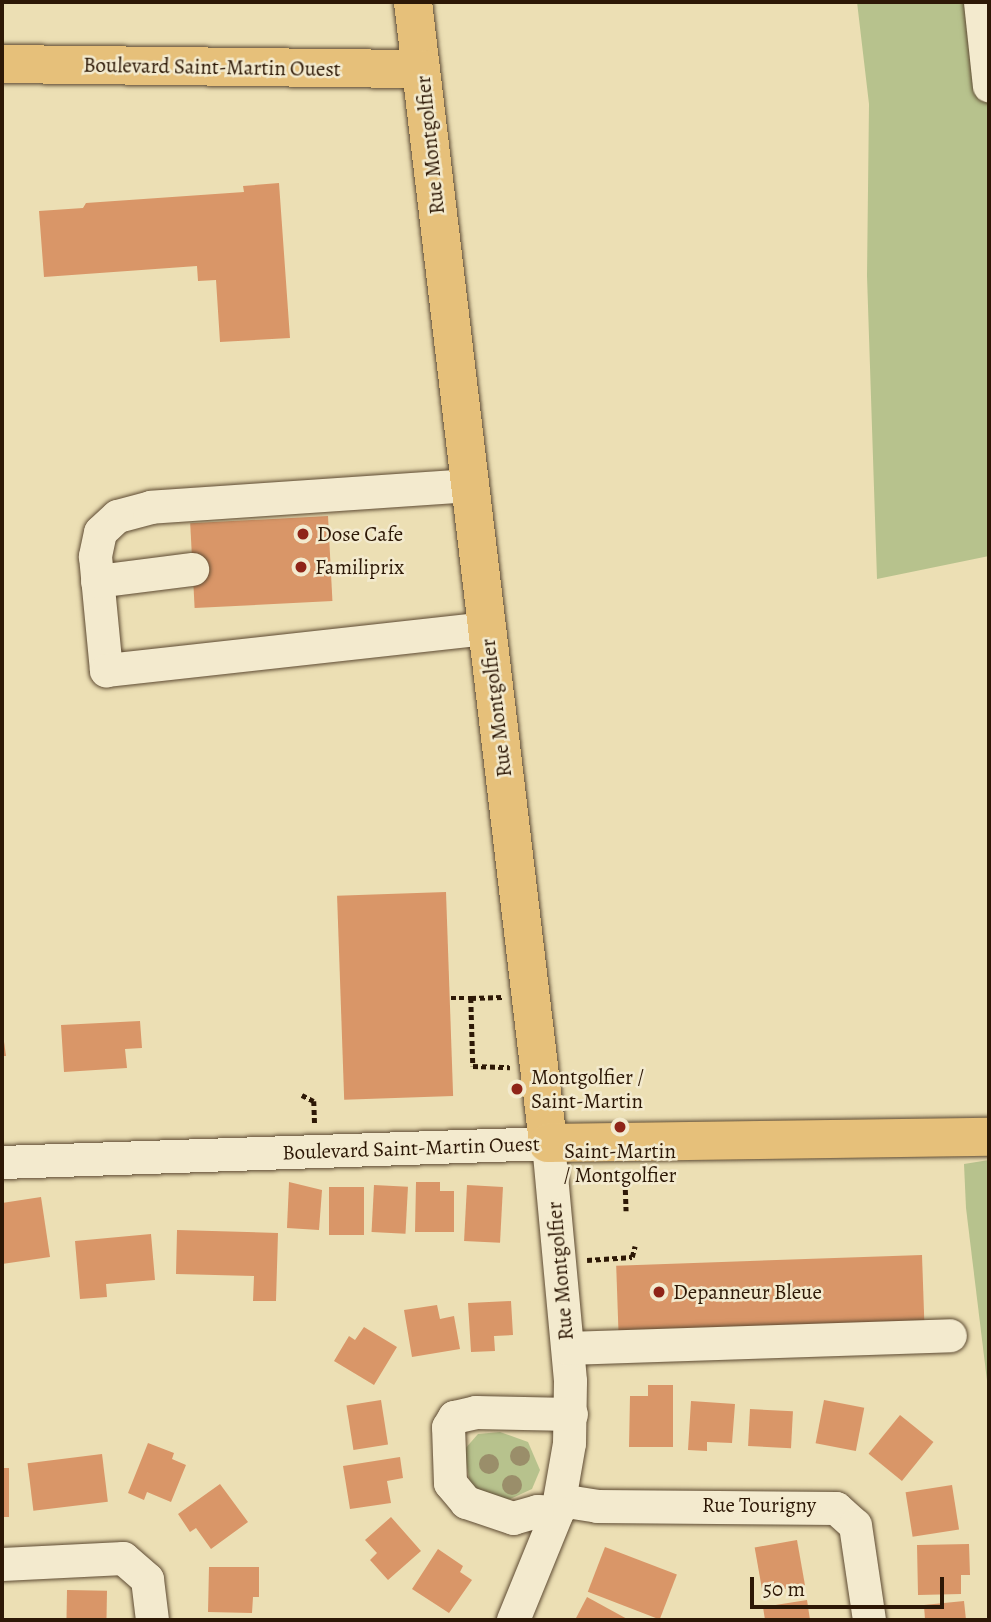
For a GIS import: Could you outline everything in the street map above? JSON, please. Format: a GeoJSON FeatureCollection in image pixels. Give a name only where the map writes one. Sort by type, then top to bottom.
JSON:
{"type":"FeatureCollection","features":[{"type":"Feature","properties":{"kind":"main road","name":"Rue Montgolfier"},"geometry":{"type":"LineString","coordinates":[[414,2],[548,1143]]}},
{"type":"Feature","properties":{"kind":"main road","name":"Boulevard Saint-Martin Ouest"},"geometry":{"type":"LineString","coordinates":[[2,64],[421,69]]}},
{"type":"Feature","properties":{"kind":"main road","name":"Boulevard Saint-Martin Ouest"},"geometry":{"type":"LineString","coordinates":[[548,1143],[989,1137]]}},
{"type":"Feature","properties":{"kind":"street"},"geometry":{"type":"LineString","coordinates":[[980,2],[989,86]]}},
{"type":"Feature","properties":{"kind":"street"},"geometry":{"type":"LineString","coordinates":[[470,485],[132,509],[117,516],[100,532],[95,555],[106,670],[487,628]]}},
{"type":"Feature","properties":{"kind":"street"},"geometry":{"type":"LineString","coordinates":[[97,581],[192,569]]}},
{"type":"Feature","properties":{"kind":"street","name":"Boulevard Saint-Martin Ouest"},"geometry":{"type":"LineString","coordinates":[[2,1163],[548,1143]]}},
{"type":"Feature","properties":{"kind":"street","name":"Rue Montgolfier"},"geometry":{"type":"LineString","coordinates":[[513,1620],[559,1506],[571,1414],[568,1348],[548,1143]]}},
{"type":"Feature","properties":{"kind":"street"},"geometry":{"type":"LineString","coordinates":[[568,1348],[950,1335]]}},
{"type":"Feature","properties":{"kind":"street"},"geometry":{"type":"LineString","coordinates":[[559,1506],[513,1518],[466,1502],[450,1483],[448,1427],[454,1417],[475,1412],[571,1414]]}},
{"type":"Feature","properties":{"kind":"street","name":"Rue Tourigny"},"geometry":{"type":"LineString","coordinates":[[559,1506],[836,1508],[855,1525],[869,1620]]}},
{"type":"Feature","properties":{"kind":"street"},"geometry":{"type":"LineString","coordinates":[[2,1564],[123,1558],[147,1579],[152,1620]]}},
{"type":"Feature","properties":{"kind":"path"},"geometry":{"type":"LineString","coordinates":[[451,998],[503,997]]}},
{"type":"Feature","properties":{"kind":"path"},"geometry":{"type":"LineString","coordinates":[[471,998],[473,1066],[512,1067]]}},
{"type":"Feature","properties":{"kind":"path"},"geometry":{"type":"LineString","coordinates":[[302,1095],[314,1101],[315,1132]]}},
{"type":"Feature","properties":{"kind":"path"},"geometry":{"type":"LineString","coordinates":[[625,1168],[626,1211]]}},
{"type":"Feature","properties":{"kind":"path"},"geometry":{"type":"LineString","coordinates":[[584,1260],[632,1257],[635,1246]]}},
{"type":"Feature","properties":{"kind":"green space"},"geometry":{"type":"Polygon","coordinates":[[[857,2],[989,2],[989,556],[877,579],[867,276],[869,104],[857,2]]]}},
{"type":"Feature","properties":{"kind":"green space"},"geometry":{"type":"Polygon","coordinates":[[[989,1160],[989,1397],[966,1208],[964,1164],[989,1160]]]}},
{"type":"Feature","properties":{"kind":"green space"},"geometry":{"type":"Polygon","coordinates":[[[500,1432],[528,1442],[540,1470],[532,1489],[506,1501],[483,1495],[470,1483],[464,1450],[478,1434],[500,1432]]]}},
{"type":"Feature","properties":{"kind":"building"},"geometry":{"type":"Polygon","coordinates":[[[279,183],[290,338],[220,342],[216,280],[198,281],[197,266],[44,277],[39,211],[83,208],[86,203],[244,192],[243,186],[279,183]]]}},
{"type":"Feature","properties":{"kind":"building"},"geometry":{"type":"Polygon","coordinates":[[[328,516],[332,601],[195,608],[190,523],[328,516]]]}},
{"type":"Feature","properties":{"kind":"building"},"geometry":{"type":"Polygon","coordinates":[[[446,892],[453,1096],[344,1100],[337,896],[446,892]]]}},
{"type":"Feature","properties":{"kind":"building"},"geometry":{"type":"Polygon","coordinates":[[[140,1021],[142,1048],[125,1049],[127,1068],[64,1072],[61,1025],[140,1021]]]}},
{"type":"Feature","properties":{"kind":"building"},"geometry":{"type":"Polygon","coordinates":[[[2,1027],[6,1056],[2,1056],[2,1027]]]}},
{"type":"Feature","properties":{"kind":"building"},"geometry":{"type":"Polygon","coordinates":[[[289,1182],[322,1190],[319,1230],[287,1228],[289,1182]]]}},
{"type":"Feature","properties":{"kind":"building"},"geometry":{"type":"Polygon","coordinates":[[[416,1182],[440,1182],[440,1191],[454,1191],[454,1232],[415,1232],[416,1182]]]}},
{"type":"Feature","properties":{"kind":"building"},"geometry":{"type":"Polygon","coordinates":[[[374,1185],[408,1187],[405,1234],[372,1232],[374,1185]]]}},
{"type":"Feature","properties":{"kind":"building"},"geometry":{"type":"Polygon","coordinates":[[[467,1185],[503,1187],[500,1243],[464,1241],[467,1185]]]}},
{"type":"Feature","properties":{"kind":"building"},"geometry":{"type":"Polygon","coordinates":[[[329,1187],[364,1187],[364,1235],[329,1235],[329,1187]]]}},
{"type":"Feature","properties":{"kind":"building"},"geometry":{"type":"Polygon","coordinates":[[[41,1197],[50,1257],[2,1264],[2,1203],[41,1197]]]}},
{"type":"Feature","properties":{"kind":"building"},"geometry":{"type":"Polygon","coordinates":[[[177,1230],[278,1233],[276,1301],[253,1301],[254,1276],[176,1274],[177,1230]]]}},
{"type":"Feature","properties":{"kind":"building"},"geometry":{"type":"Polygon","coordinates":[[[151,1234],[155,1280],[106,1284],[107,1297],[80,1299],[75,1241],[151,1234]]]}},
{"type":"Feature","properties":{"kind":"building"},"geometry":{"type":"Polygon","coordinates":[[[922,1255],[925,1333],[619,1344],[616,1266],[922,1255]]]}},
{"type":"Feature","properties":{"kind":"building"},"geometry":{"type":"Polygon","coordinates":[[[511,1301],[513,1335],[494,1336],[495,1351],[471,1352],[468,1303],[511,1301]]]}},
{"type":"Feature","properties":{"kind":"building"},"geometry":{"type":"Polygon","coordinates":[[[437,1305],[440,1319],[454,1316],[460,1349],[412,1357],[404,1310],[437,1305]]]}},
{"type":"Feature","properties":{"kind":"building"},"geometry":{"type":"Polygon","coordinates":[[[364,1327],[397,1347],[374,1385],[334,1361],[349,1336],[355,1340],[364,1327]]]}},
{"type":"Feature","properties":{"kind":"building"},"geometry":{"type":"Polygon","coordinates":[[[648,1385],[673,1385],[673,1447],[629,1447],[630,1396],[648,1396],[648,1385]]]}},
{"type":"Feature","properties":{"kind":"building"},"geometry":{"type":"Polygon","coordinates":[[[381,1400],[388,1444],[353,1450],[346,1405],[381,1400]]]}},
{"type":"Feature","properties":{"kind":"building"},"geometry":{"type":"Polygon","coordinates":[[[824,1400],[864,1408],[856,1451],[816,1443],[824,1400]]]}},
{"type":"Feature","properties":{"kind":"building"},"geometry":{"type":"Polygon","coordinates":[[[691,1401],[735,1404],[732,1443],[707,1442],[707,1451],[688,1450],[691,1401]]]}},
{"type":"Feature","properties":{"kind":"building"},"geometry":{"type":"Polygon","coordinates":[[[750,1409],[793,1411],[791,1448],[748,1446],[750,1409]]]}},
{"type":"Feature","properties":{"kind":"building"},"geometry":{"type":"Polygon","coordinates":[[[900,1415],[933,1442],[902,1481],[869,1454],[900,1415]]]}},
{"type":"Feature","properties":{"kind":"building"},"geometry":{"type":"Polygon","coordinates":[[[148,1443],[174,1453],[172,1459],[186,1465],[171,1502],[147,1492],[144,1500],[128,1493],[148,1443]]]}},
{"type":"Feature","properties":{"kind":"building"},"geometry":{"type":"Polygon","coordinates":[[[102,1454],[108,1502],[33,1511],[28,1463],[102,1454]]]}},
{"type":"Feature","properties":{"kind":"building"},"geometry":{"type":"Polygon","coordinates":[[[400,1457],[403,1478],[387,1481],[391,1503],[350,1509],[343,1466],[400,1457]]]}},
{"type":"Feature","properties":{"kind":"building"},"geometry":{"type":"Polygon","coordinates":[[[2,1468],[9,1468],[9,1517],[2,1517],[2,1468]]]}},
{"type":"Feature","properties":{"kind":"building"},"geometry":{"type":"Polygon","coordinates":[[[220,1484],[248,1522],[211,1549],[196,1528],[190,1532],[178,1514],[220,1484]]]}},
{"type":"Feature","properties":{"kind":"building"},"geometry":{"type":"Polygon","coordinates":[[[952,1485],[959,1529],[913,1537],[906,1492],[952,1485]]]}},
{"type":"Feature","properties":{"kind":"building"},"geometry":{"type":"Polygon","coordinates":[[[391,1517],[421,1551],[388,1580],[370,1560],[377,1553],[365,1540],[391,1517]]]}},
{"type":"Feature","properties":{"kind":"building"},"geometry":{"type":"Polygon","coordinates":[[[797,1540],[805,1585],[763,1593],[755,1547],[797,1540]]]}},
{"type":"Feature","properties":{"kind":"building"},"geometry":{"type":"Polygon","coordinates":[[[969,1544],[970,1575],[961,1575],[961,1594],[918,1595],[917,1545],[969,1544]]]}},
{"type":"Feature","properties":{"kind":"building"},"geometry":{"type":"Polygon","coordinates":[[[605,1547],[677,1575],[660,1619],[588,1592],[605,1547]]]}},
{"type":"Feature","properties":{"kind":"building"},"geometry":{"type":"Polygon","coordinates":[[[438,1549],[463,1566],[460,1572],[472,1580],[449,1613],[412,1589],[438,1549]]]}},
{"type":"Feature","properties":{"kind":"building"},"geometry":{"type":"Polygon","coordinates":[[[209,1567],[259,1567],[259,1597],[253,1597],[252,1613],[208,1612],[209,1567]]]}},
{"type":"Feature","properties":{"kind":"building"},"geometry":{"type":"Polygon","coordinates":[[[67,1590],[107,1591],[106,1620],[66,1620],[67,1590]]]}},
{"type":"Feature","properties":{"kind":"building"},"geometry":{"type":"Polygon","coordinates":[[[587,1597],[629,1620],[575,1620],[587,1597]]]}},
{"type":"Feature","properties":{"kind":"building"},"geometry":{"type":"Polygon","coordinates":[[[807,1600],[810,1620],[765,1620],[763,1607],[807,1600]]]}},
{"type":"Feature","properties":{"kind":"building"},"geometry":{"type":"Polygon","coordinates":[[[964,1601],[966,1620],[925,1620],[924,1605],[964,1601]]]}},
{"type":"Feature","properties":{"kind":"place","name":"Dose Cafe"},"geometry":{"type":"Point","coordinates":[303,534]}},
{"type":"Feature","properties":{"kind":"place","name":"Familiprix"},"geometry":{"type":"Point","coordinates":[301,567]}},
{"type":"Feature","properties":{"kind":"place","name":"Montgolfier / Saint-Martin"},"geometry":{"type":"Point","coordinates":[517,1089]}},
{"type":"Feature","properties":{"kind":"place","name":"Saint-Martin / Montgolfier"},"geometry":{"type":"Point","coordinates":[620,1127]}},
{"type":"Feature","properties":{"kind":"place","name":"Depanneur Bleue"},"geometry":{"type":"Point","coordinates":[659,1292]}}]}
